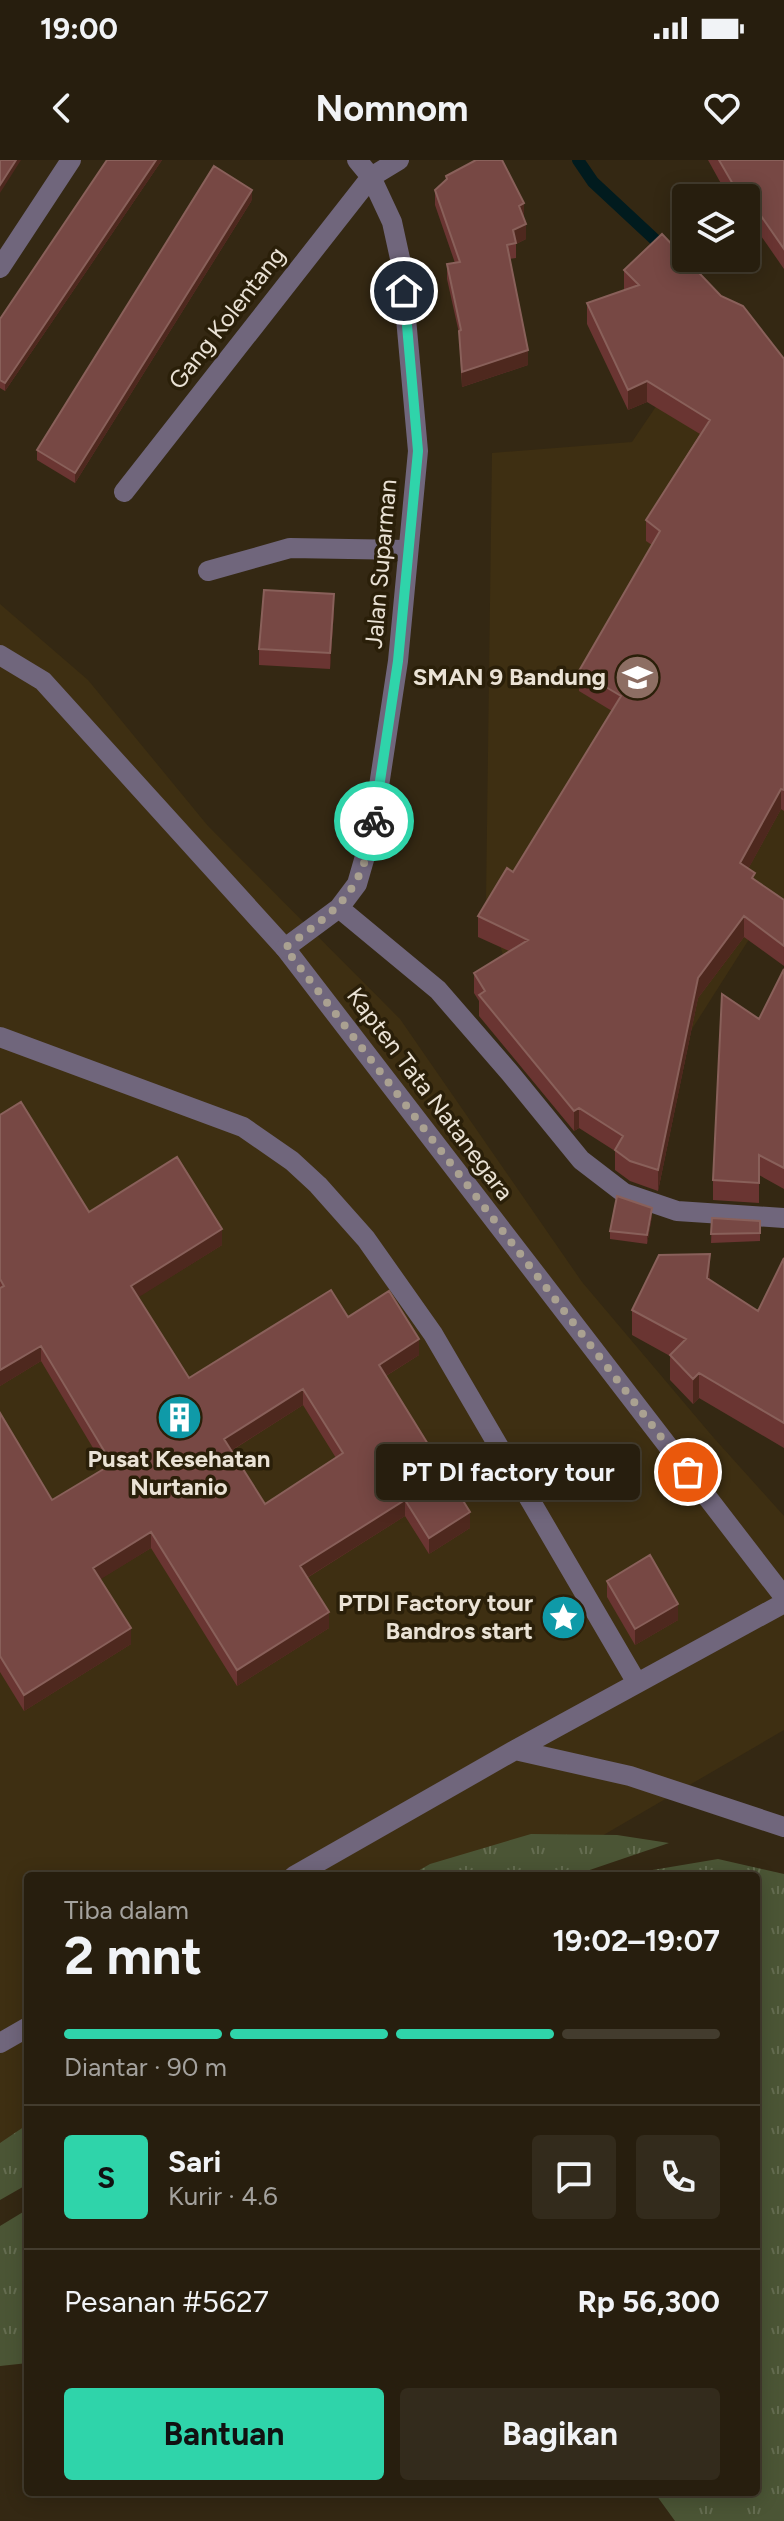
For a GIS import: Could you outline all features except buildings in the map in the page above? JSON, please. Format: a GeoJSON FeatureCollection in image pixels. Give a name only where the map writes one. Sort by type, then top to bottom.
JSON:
{"type":"FeatureCollection","features":[{"type":"Feature","properties":{"kind":"street"},"geometry":{"type":"LineString","coordinates":[[0,268],[71,160]]}},
{"type":"Feature","properties":{"kind":"street","name":"Jalan Suparman"},"geometry":{"type":"LineString","coordinates":[[285,948],[339,908],[357,884],[372,832],[398,661],[418,451],[401,263],[392,222],[371,177],[357,160]]}},
{"type":"Feature","properties":{"kind":"street"},"geometry":{"type":"LineString","coordinates":[[371,177],[399,160]]}},
{"type":"Feature","properties":{"kind":"street","name":"Gang Kolentang"},"geometry":{"type":"LineString","coordinates":[[124,492],[371,177]]}},
{"type":"Feature","properties":{"kind":"street"},"geometry":{"type":"LineString","coordinates":[[208,571],[290,548],[408,550]]}},
{"type":"Feature","properties":{"kind":"street","name":"Kapten Tata Natanegara"},"geometry":{"type":"LineString","coordinates":[[0,655],[43,681],[285,948],[784,1600]]}},
{"type":"Feature","properties":{"kind":"street"},"geometry":{"type":"LineString","coordinates":[[339,908],[438,990],[581,1160],[624,1193],[677,1211],[784,1218]]}},
{"type":"Feature","properties":{"kind":"street"},"geometry":{"type":"LineString","coordinates":[[0,1037],[243,1127],[292,1161],[318,1185],[366,1239],[433,1334],[637,1683]]}},
{"type":"Feature","properties":{"kind":"street"},"geometry":{"type":"LineString","coordinates":[[301,1872],[784,1600]]}},
{"type":"Feature","properties":{"kind":"street"},"geometry":{"type":"LineString","coordinates":[[515,1750],[630,1776],[784,1827]]}},
{"type":"Feature","properties":{"kind":"street"},"geometry":{"type":"LineString","coordinates":[[0,2043],[24,2029]]}},
{"type":"Feature","properties":{"kind":"shaded area","name":"SMAN 9 Bandung"},"geometry":{"type":"Polygon","coordinates":[[[705,334],[784,383],[784,952],[753,933],[685,1040],[515,992],[486,902],[492,453],[632,442],[705,334]]]}},
{"type":"Feature","properties":{"kind":"shaded area"},"geometry":{"type":"Polygon","coordinates":[[[0,604],[88,680],[208,826],[400,1019],[582,1282],[784,1516],[784,1730],[540,1872],[24,1872],[24,2172],[0,2186],[0,604]]]}},
{"type":"Feature","properties":{"kind":"green space"},"geometry":{"type":"Polygon","coordinates":[[[531,1834],[617,1835],[669,1843],[584,1872],[416,1872],[430,1864],[531,1834]]]}},
{"type":"Feature","properties":{"kind":"green space"},"geometry":{"type":"Polygon","coordinates":[[[718,1859],[784,1874],[784,2521],[675,2521],[657,2496],[760,2496],[760,1872],[641,1872],[718,1859]]]}},
{"type":"Feature","properties":{"kind":"green space"},"geometry":{"type":"Polygon","coordinates":[[[24,2127],[24,2186],[0,2200],[0,2143],[24,2127]]]}},
{"type":"Feature","properties":{"kind":"green space"},"geometry":{"type":"Polygon","coordinates":[[[24,2211],[24,2363],[0,2366],[0,2226],[24,2211]]]}},
{"type":"Feature","properties":{"kind":"waterway"},"geometry":{"type":"LineString","coordinates":[[578,160],[593,182],[665,249]]}},
{"type":"Feature","properties":{"kind":"way so far"},"geometry":{"type":"LineString","coordinates":[[374,821],[357,884],[339,908],[285,948],[688,1472]]}},
{"type":"Feature","properties":{"kind":"place","name":"SMAN 9 Bandung"},"geometry":{"type":"Point","coordinates":[637,677]}},
{"type":"Feature","properties":{"kind":"place","name":"Pusat Kesehatan Nurtanio"},"geometry":{"type":"Point","coordinates":[179,1417]}},
{"type":"Feature","properties":{"kind":"place","name":"PT DI factory tour"},"geometry":{"type":"Point","coordinates":[688,1472]}},
{"type":"Feature","properties":{"kind":"place","name":"PTDI Factory tour Bandros start"},"geometry":{"type":"Point","coordinates":[564,1617]}},
{"type":"Feature","properties":{"kind":"route"},"geometry":{"type":"LineString","coordinates":[[374,821],[398,661],[418,451],[404,291]]}}]}
